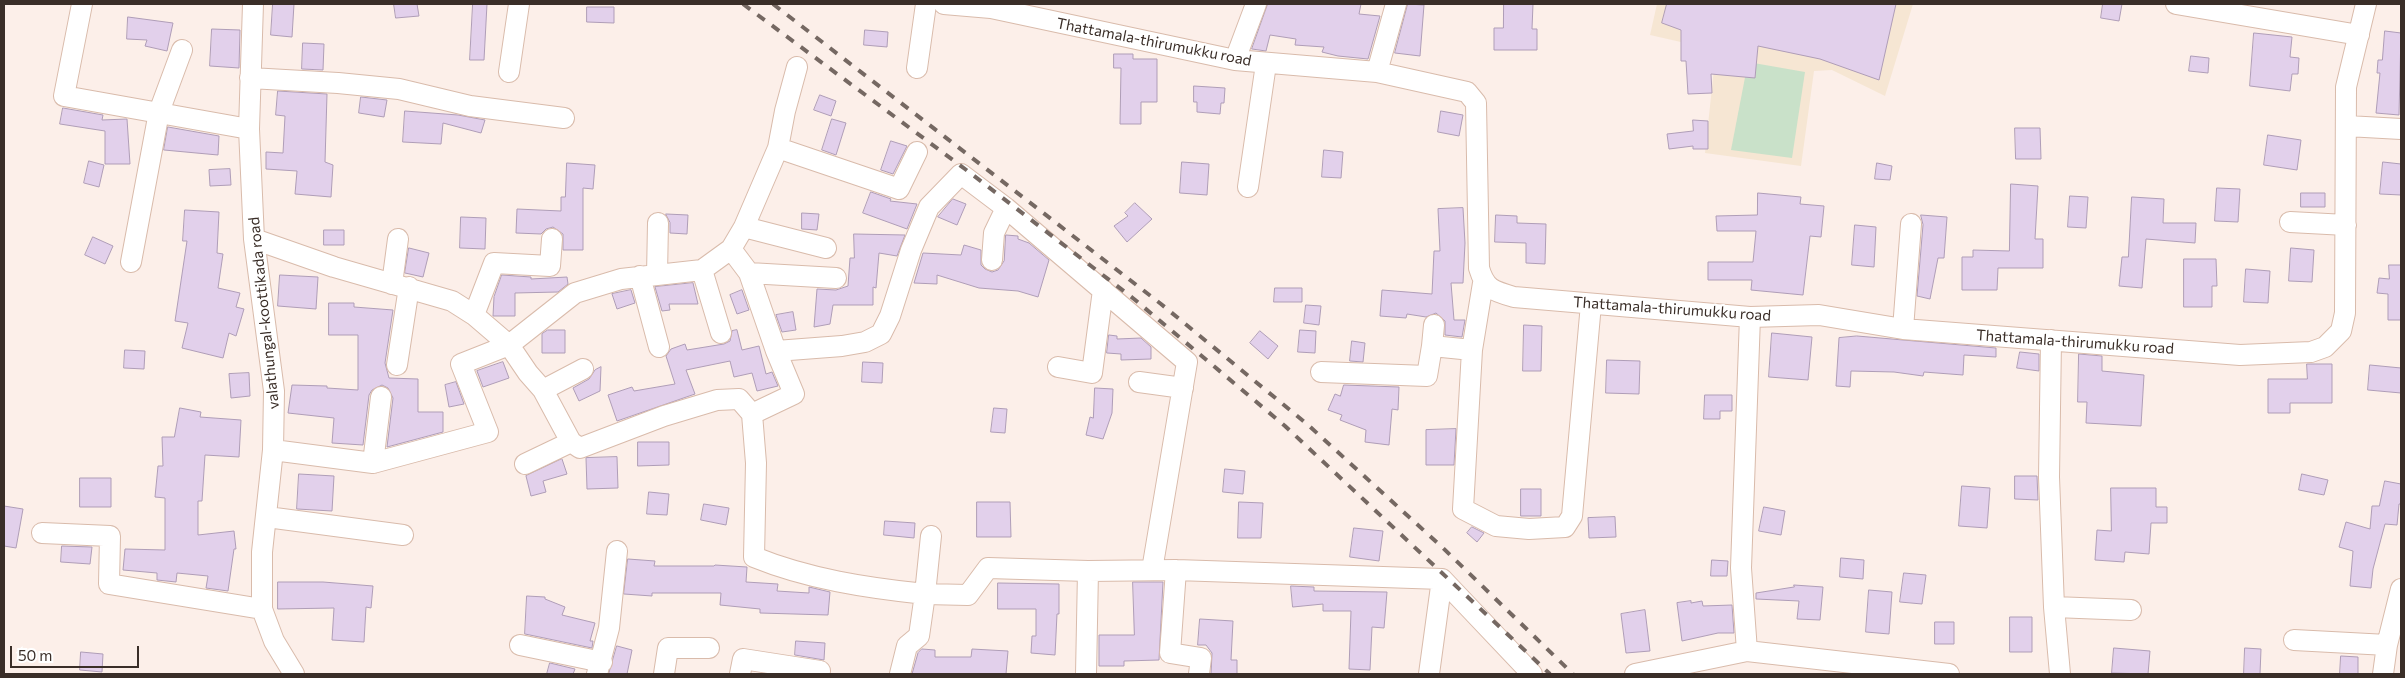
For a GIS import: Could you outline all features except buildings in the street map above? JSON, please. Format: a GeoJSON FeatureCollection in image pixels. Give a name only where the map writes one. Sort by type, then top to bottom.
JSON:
{"type":"FeatureCollection","features":[{"type":"Feature","properties":{"kind":"street"},"geometry":{"type":"LineString","coordinates":[[82,4],[64,96],[248,129]]}},
{"type":"Feature","properties":{"kind":"street","name":"valathungal-koottikada road"},"geometry":{"type":"LineString","coordinates":[[253,4],[248,129],[254,239],[274,391],[273,450],[262,552],[262,610],[274,641],[294,674]]}},
{"type":"Feature","properties":{"kind":"street"},"geometry":{"type":"LineString","coordinates":[[509,72],[519,4]]}},
{"type":"Feature","properties":{"kind":"street"},"geometry":{"type":"LineString","coordinates":[[917,68],[926,4]]}},
{"type":"Feature","properties":{"kind":"street","name":"Thattamala-thirumukku road"},"geometry":{"type":"LineString","coordinates":[[944,4],[991,6],[1235,60],[1377,72],[1467,92],[1476,103],[1478,252],[1484,283],[1496,292],[1514,297],[1750,317],[1819,315],[1903,329],[2240,355],[2311,352],[2325,347],[2341,331],[2344,323],[2346,87],[2366,4]]}},
{"type":"Feature","properties":{"kind":"street"},"geometry":{"type":"LineString","coordinates":[[1235,60],[1256,4]]}},
{"type":"Feature","properties":{"kind":"street"},"geometry":{"type":"LineString","coordinates":[[1377,72],[1396,4]]}},
{"type":"Feature","properties":{"kind":"street"},"geometry":{"type":"LineString","coordinates":[[2176,4],[2359,35]]}},
{"type":"Feature","properties":{"kind":"street"},"geometry":{"type":"LineString","coordinates":[[130,262],[159,112],[182,50]]}},
{"type":"Feature","properties":{"kind":"street"},"geometry":{"type":"LineString","coordinates":[[1248,187],[1266,64]]}},
{"type":"Feature","properties":{"kind":"street"},"geometry":{"type":"LineString","coordinates":[[273,450],[373,463],[488,432],[461,364],[509,345],[575,293],[621,279],[702,270],[731,249],[744,227],[778,148],[785,111],[797,68]]}},
{"type":"Feature","properties":{"kind":"street"},"geometry":{"type":"LineString","coordinates":[[250,78],[338,83],[398,89],[470,106],[564,118]]}},
{"type":"Feature","properties":{"kind":"street"},"geometry":{"type":"LineString","coordinates":[[2347,126],[2401,129]]}},
{"type":"Feature","properties":{"kind":"street"},"geometry":{"type":"LineString","coordinates":[[778,148],[899,189],[917,152]]}},
{"type":"Feature","properties":{"kind":"street"},"geometry":{"type":"LineString","coordinates":[[776,351],[842,346],[865,342],[881,334],[890,316],[911,250],[929,207],[962,174],[1006,208],[1187,362],[1152,570]]}},
{"type":"Feature","properties":{"kind":"street"},"geometry":{"type":"LineString","coordinates":[[992,260],[994,233],[1006,208]]}},
{"type":"Feature","properties":{"kind":"street"},"geometry":{"type":"LineString","coordinates":[[2290,222],[2346,225]]}},
{"type":"Feature","properties":{"kind":"street"},"geometry":{"type":"LineString","coordinates":[[658,223],[648,276],[659,346]]}},
{"type":"Feature","properties":{"kind":"street"},"geometry":{"type":"LineString","coordinates":[[1903,329],[1910,224]]}},
{"type":"Feature","properties":{"kind":"street"},"geometry":{"type":"LineString","coordinates":[[744,227],[826,248]]}},
{"type":"Feature","properties":{"kind":"street"},"geometry":{"type":"LineString","coordinates":[[254,239],[334,267],[452,301],[474,315],[509,345],[528,373],[543,390],[571,442],[580,448],[664,416],[717,400],[738,399],[752,414],[756,463],[754,557],[784,569],[877,589],[925,594],[968,595],[988,568],[1088,571],[1176,570],[1442,579],[1532,674]]}},
{"type":"Feature","properties":{"kind":"street"},"geometry":{"type":"LineString","coordinates":[[474,315],[494,262],[550,266],[552,239]]}},
{"type":"Feature","properties":{"kind":"street"},"geometry":{"type":"LineString","coordinates":[[397,365],[401,285],[398,240]]}},
{"type":"Feature","properties":{"kind":"street"},"geometry":{"type":"LineString","coordinates":[[731,249],[750,274],[776,351],[794,394],[752,414]]}},
{"type":"Feature","properties":{"kind":"street"},"geometry":{"type":"LineString","coordinates":[[702,270],[721,333]]}},
{"type":"Feature","properties":{"kind":"street"},"geometry":{"type":"LineString","coordinates":[[750,274],[836,278]]}},
{"type":"Feature","properties":{"kind":"street"},"geometry":{"type":"LineString","coordinates":[[1484,283],[1472,350],[1463,509],[1496,526],[1529,529],[1565,527],[1572,516],[1591,304]]}},
{"type":"Feature","properties":{"kind":"street"},"geometry":{"type":"LineString","coordinates":[[1058,367],[1092,373],[1103,290]]}},
{"type":"Feature","properties":{"kind":"street"},"geometry":{"type":"LineString","coordinates":[[1747,651],[1741,568],[1750,317]]}},
{"type":"Feature","properties":{"kind":"street"},"geometry":{"type":"LineString","coordinates":[[1321,372],[1427,376],[1434,325]]}},
{"type":"Feature","properties":{"kind":"street"},"geometry":{"type":"LineString","coordinates":[[2051,340],[2049,477],[2054,607],[2060,674]]}},
{"type":"Feature","properties":{"kind":"street"},"geometry":{"type":"LineString","coordinates":[[1432,346],[1472,350]]}},
{"type":"Feature","properties":{"kind":"street"},"geometry":{"type":"LineString","coordinates":[[543,390],[583,369]]}},
{"type":"Feature","properties":{"kind":"street"},"geometry":{"type":"LineString","coordinates":[[1139,382],[1183,388]]}},
{"type":"Feature","properties":{"kind":"street"},"geometry":{"type":"LineString","coordinates":[[373,463],[381,397]]}},
{"type":"Feature","properties":{"kind":"street"},"geometry":{"type":"LineString","coordinates":[[525,464],[571,442]]}},
{"type":"Feature","properties":{"kind":"street"},"geometry":{"type":"LineString","coordinates":[[267,517],[402,535]]}},
{"type":"Feature","properties":{"kind":"street"},"geometry":{"type":"LineString","coordinates":[[42,533],[110,536],[109,584],[262,610]]}},
{"type":"Feature","properties":{"kind":"street"},"geometry":{"type":"LineString","coordinates":[[900,674],[908,646],[919,636],[932,536]]}},
{"type":"Feature","properties":{"kind":"street"},"geometry":{"type":"LineString","coordinates":[[520,645],[600,668],[609,628],[617,551]]}},
{"type":"Feature","properties":{"kind":"street"},"geometry":{"type":"LineString","coordinates":[[1176,570],[1170,653],[1201,658],[1199,674]]}},
{"type":"Feature","properties":{"kind":"street"},"geometry":{"type":"LineString","coordinates":[[1086,674],[1088,571]]}},
{"type":"Feature","properties":{"kind":"street"},"geometry":{"type":"LineString","coordinates":[[1429,674],[1442,579]]}},
{"type":"Feature","properties":{"kind":"street"},"geometry":{"type":"LineString","coordinates":[[2383,674],[2387,645],[2401,589]]}},
{"type":"Feature","properties":{"kind":"street"},"geometry":{"type":"LineString","coordinates":[[2054,607],[2131,610]]}},
{"type":"Feature","properties":{"kind":"street"},"geometry":{"type":"LineString","coordinates":[[2294,640],[2387,645]]}},
{"type":"Feature","properties":{"kind":"street"},"geometry":{"type":"LineString","coordinates":[[664,674],[668,648],[708,648]]}},
{"type":"Feature","properties":{"kind":"street"},"geometry":{"type":"LineString","coordinates":[[1635,674],[1747,651],[1949,674]]}},
{"type":"Feature","properties":{"kind":"street"},"geometry":{"type":"LineString","coordinates":[[740,674],[743,659],[820,671]]}},
{"type":"Feature","properties":{"kind":"shaded area"},"geometry":{"type":"Polygon","coordinates":[[[1657,4],[1913,4],[1885,96],[1832,70],[1814,71],[1801,166],[1705,153],[1716,50],[1650,35],[1657,4]]]}},
{"type":"Feature","properties":{"kind":"green space"},"geometry":{"type":"Polygon","coordinates":[[[1748,62],[1805,72],[1792,158],[1731,150],[1748,62]]]}},
{"type":"Feature","properties":{"kind":"railway"},"geometry":{"type":"LineString","coordinates":[[743,4],[965,169],[1134,299],[1285,426],[1550,674]]}},
{"type":"Feature","properties":{"kind":"railway"},"geometry":{"type":"LineString","coordinates":[[773,4],[1161,304],[1307,424],[1442,547],[1573,674]]}}]}
